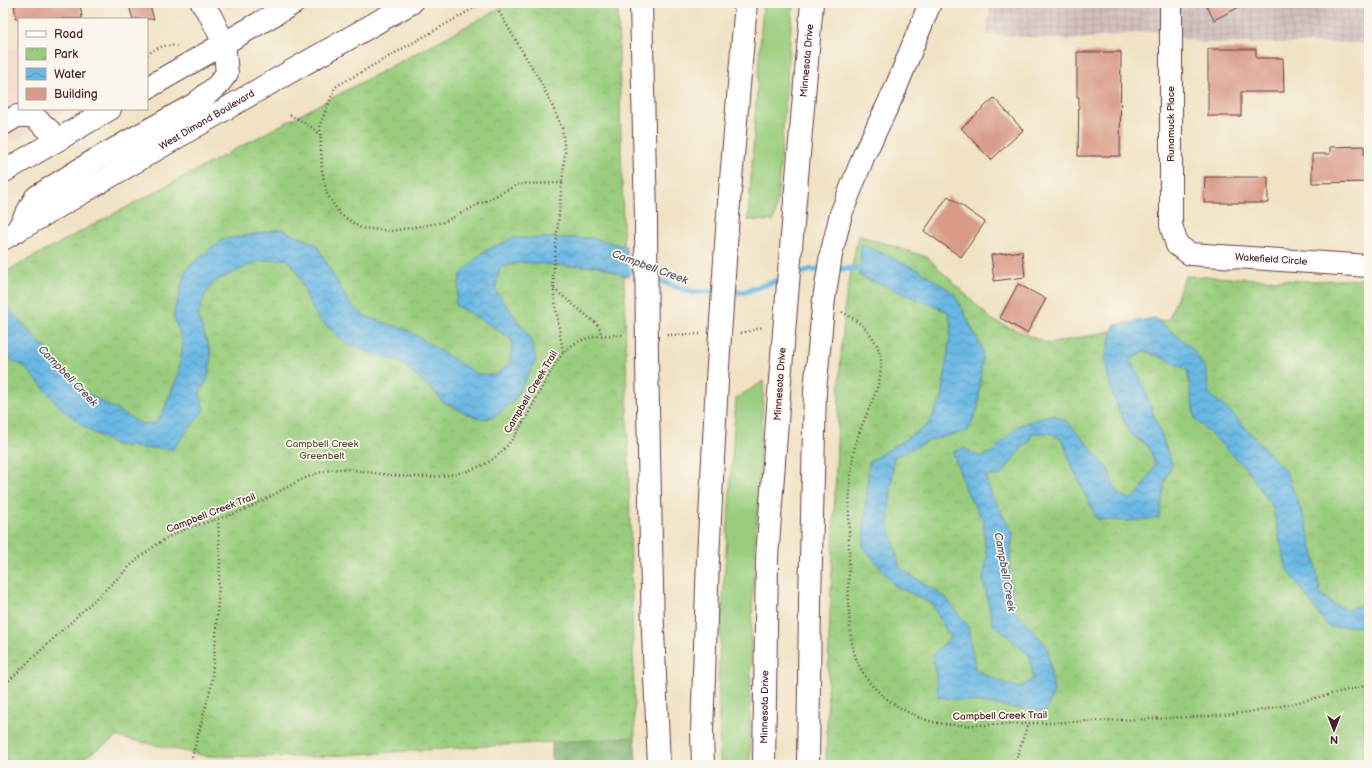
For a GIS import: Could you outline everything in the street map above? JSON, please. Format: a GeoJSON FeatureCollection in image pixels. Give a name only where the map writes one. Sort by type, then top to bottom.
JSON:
{"type":"FeatureCollection","features":[{"type":"Feature","properties":{"kind":"main road"},"geometry":{"type":"LineString","coordinates":[[148,87],[294,3]]}},
{"type":"Feature","properties":{"kind":"main road","name":"West Dimond Boulevard"},"geometry":{"type":"LineString","coordinates":[[10,234],[412,3]]}},
{"type":"Feature","properties":{"kind":"main road"},"geometry":{"type":"LineString","coordinates":[[703,765],[702,734],[707,566],[717,381],[728,215],[746,3]]}},
{"type":"Feature","properties":{"kind":"main road","name":"Minnesota Drive"},"geometry":{"type":"LineString","coordinates":[[764,765],[767,558],[780,380],[812,3]]}},
{"type":"Feature","properties":{"kind":"main road"},"geometry":{"type":"LineString","coordinates":[[808,765],[810,601],[816,390],[824,299],[831,255],[841,214],[864,155],[895,90],[930,3]]}},
{"type":"Feature","properties":{"kind":"main road","name":"Runamuck Place"},"geometry":{"type":"LineString","coordinates":[[1171,3],[1171,225],[1177,245]]}},
{"type":"Feature","properties":{"kind":"main road"},"geometry":{"type":"LineString","coordinates":[[10,234],[36,197],[95,160],[195,104],[218,85],[228,73],[224,43],[206,5]]}},
{"type":"Feature","properties":{"kind":"main road"},"geometry":{"type":"LineString","coordinates":[[639,6],[646,218],[647,363],[653,631],[659,765]]}},
{"type":"Feature","properties":{"kind":"main road"},"geometry":{"type":"LineString","coordinates":[[3,172],[108,110]]}},
{"type":"Feature","properties":{"kind":"main road"},"geometry":{"type":"LineString","coordinates":[[3,124],[17,116],[33,116],[50,131],[56,141]]}},
{"type":"Feature","properties":{"kind":"main road","name":"Wakefield Circle"},"geometry":{"type":"LineString","coordinates":[[1177,245],[1190,254],[1369,266]]}},
{"type":"Feature","properties":{"kind":"path"},"geometry":{"type":"LineString","coordinates":[[483,3],[335,87],[320,125],[322,170],[328,194],[340,214],[362,228],[391,231],[444,222],[519,184],[562,183]]}},
{"type":"Feature","properties":{"kind":"path"},"geometry":{"type":"LineString","coordinates":[[499,12],[539,79],[562,128],[565,152],[553,276],[564,353]]}},
{"type":"Feature","properties":{"kind":"path"},"geometry":{"type":"LineString","coordinates":[[290,116],[310,126],[320,135]]}},
{"type":"Feature","properties":{"kind":"path"},"geometry":{"type":"LineString","coordinates":[[554,288],[597,324],[601,335]]}},
{"type":"Feature","properties":{"kind":"path","name":"Campbell Creek Trail"},"geometry":{"type":"LineString","coordinates":[[842,312],[852,317],[869,332],[880,352],[881,362],[878,383],[859,431],[854,450],[849,522],[849,599],[850,624],[854,649],[862,672],[879,693],[890,701],[916,716],[936,723],[966,725],[1028,724],[1209,717],[1263,710],[1369,684]]}},
{"type":"Feature","properties":{"kind":"path"},"geometry":{"type":"LineString","coordinates":[[739,333],[767,326]]}},
{"type":"Feature","properties":{"kind":"path"},"geometry":{"type":"LineString","coordinates":[[662,335],[701,334]]}},
{"type":"Feature","properties":{"kind":"path","name":"Campbell Creek Trail"},"geometry":{"type":"LineString","coordinates":[[3,686],[141,556],[160,542],[175,534],[246,509],[301,480],[328,470],[340,468],[399,476],[424,477],[445,476],[482,465],[501,452],[513,439],[553,368],[564,353],[574,344],[588,338],[601,335],[624,335]]}},
{"type":"Feature","properties":{"kind":"path"},"geometry":{"type":"LineString","coordinates":[[190,765],[210,687],[216,636],[220,562],[218,520]]}},
{"type":"Feature","properties":{"kind":"path"},"geometry":{"type":"LineString","coordinates":[[1014,765],[1028,724]]}},
{"type":"Feature","properties":{"kind":"shaded area"},"geometry":{"type":"Polygon","coordinates":[[[991,3],[1369,3],[1369,43],[1202,43],[1157,31],[1069,40],[987,34],[991,3]]]}},
{"type":"Feature","properties":{"kind":"shaded area"},"geometry":{"type":"Polygon","coordinates":[[[3,49],[18,49],[18,110],[65,110],[3,147],[3,49]]]}},
{"type":"Feature","properties":{"kind":"green space","name":"Campbell Creek Greenbelt"},"geometry":{"type":"Polygon","coordinates":[[[510,3],[605,3],[618,11],[635,737],[311,757],[207,756],[117,737],[72,765],[3,765],[3,273],[510,3]]]}},
{"type":"Feature","properties":{"kind":"green space"},"geometry":{"type":"Polygon","coordinates":[[[763,3],[793,3],[777,203],[774,221],[748,220],[763,3]]]}},
{"type":"Feature","properties":{"kind":"green space"},"geometry":{"type":"Polygon","coordinates":[[[858,235],[927,257],[992,320],[1049,344],[1169,319],[1185,276],[1310,281],[1369,279],[1369,765],[826,765],[829,638],[840,370],[845,305],[858,235]]]}},
{"type":"Feature","properties":{"kind":"green space"},"geometry":{"type":"Polygon","coordinates":[[[764,381],[751,633],[750,765],[720,765],[718,675],[736,398],[764,381]]]}},
{"type":"Feature","properties":{"kind":"green space"},"geometry":{"type":"Polygon","coordinates":[[[635,737],[636,765],[552,765],[552,742],[635,737]]]}},
{"type":"Feature","properties":{"kind":"water"},"geometry":{"type":"Polygon","coordinates":[[[281,229],[316,244],[349,303],[365,316],[409,331],[477,374],[497,375],[510,362],[512,340],[489,324],[455,305],[461,274],[483,252],[513,238],[590,238],[626,246],[629,277],[598,266],[568,266],[521,262],[500,268],[495,289],[531,339],[536,361],[513,402],[494,417],[481,419],[443,402],[435,392],[400,362],[349,345],[321,321],[313,310],[296,270],[287,259],[258,261],[214,282],[205,295],[198,316],[211,353],[209,375],[200,393],[204,410],[173,449],[116,445],[87,429],[63,410],[24,366],[3,356],[3,302],[87,393],[140,423],[155,424],[162,414],[178,375],[183,343],[173,316],[186,269],[221,240],[281,229]]]}},
{"type":"Feature","properties":{"kind":"water"},"geometry":{"type":"Polygon","coordinates":[[[861,244],[917,269],[954,293],[983,350],[978,408],[968,431],[931,440],[894,457],[888,521],[900,568],[945,597],[968,626],[975,669],[997,680],[1019,688],[1033,679],[1030,655],[993,624],[983,579],[987,559],[984,538],[984,522],[965,489],[953,452],[964,448],[980,457],[992,452],[1019,425],[1053,414],[1069,423],[1107,467],[1117,493],[1130,500],[1139,493],[1155,465],[1149,447],[1129,433],[1112,393],[1105,360],[1114,325],[1155,318],[1192,348],[1206,370],[1209,394],[1232,413],[1286,472],[1306,522],[1316,566],[1320,593],[1333,604],[1348,610],[1369,602],[1369,626],[1328,627],[1286,567],[1273,508],[1247,469],[1195,419],[1187,370],[1168,360],[1144,351],[1130,360],[1141,380],[1172,464],[1165,480],[1159,518],[1128,521],[1097,519],[1073,469],[1063,440],[1050,433],[1033,433],[1029,441],[1015,456],[1001,476],[986,476],[991,494],[1013,533],[1009,570],[1014,610],[1047,646],[1054,692],[1045,712],[938,697],[933,654],[950,638],[932,604],[894,585],[863,546],[869,462],[928,425],[942,398],[951,327],[948,312],[860,276],[861,244]]]}},
{"type":"Feature","properties":{"kind":"building"},"geometry":{"type":"Polygon","coordinates":[[[14,3],[80,3],[82,18],[16,19],[14,3]]]}},
{"type":"Feature","properties":{"kind":"building"},"geometry":{"type":"Polygon","coordinates":[[[128,3],[149,3],[154,19],[133,18],[128,3]]]}},
{"type":"Feature","properties":{"kind":"building"},"geometry":{"type":"Polygon","coordinates":[[[1205,3],[1247,3],[1214,20],[1205,3]]]}},
{"type":"Feature","properties":{"kind":"building"},"geometry":{"type":"Polygon","coordinates":[[[1208,49],[1256,49],[1256,58],[1283,58],[1284,92],[1241,92],[1241,116],[1208,116],[1208,49]]]}},
{"type":"Feature","properties":{"kind":"building"},"geometry":{"type":"Polygon","coordinates":[[[1077,52],[1121,52],[1120,156],[1078,156],[1079,97],[1077,97],[1077,52]]]}},
{"type":"Feature","properties":{"kind":"building"},"geometry":{"type":"Polygon","coordinates":[[[994,98],[1023,130],[991,160],[961,128],[994,98]]]}},
{"type":"Feature","properties":{"kind":"building"},"geometry":{"type":"Polygon","coordinates":[[[1364,146],[1364,155],[1369,155],[1369,182],[1312,183],[1312,154],[1330,154],[1330,147],[1364,146]]]}},
{"type":"Feature","properties":{"kind":"building"},"geometry":{"type":"Polygon","coordinates":[[[1205,177],[1268,177],[1268,203],[1204,203],[1205,177]]]}},
{"type":"Feature","properties":{"kind":"building"},"geometry":{"type":"Polygon","coordinates":[[[948,196],[985,222],[961,257],[924,231],[948,196]]]}},
{"type":"Feature","properties":{"kind":"building"},"geometry":{"type":"Polygon","coordinates":[[[1022,251],[1025,277],[994,281],[991,255],[1022,251]]]}},
{"type":"Feature","properties":{"kind":"building"},"geometry":{"type":"Polygon","coordinates":[[[1018,284],[1046,299],[1027,333],[1000,318],[1018,284]]]}},
{"type":"Feature","properties":{"kind":"waterway","name":"Campbell Creek"},"geometry":{"type":"LineString","coordinates":[[621,267],[643,275]]}},
{"type":"Feature","properties":{"kind":"waterway","name":"Campbell Creek"},"geometry":{"type":"LineString","coordinates":[[794,275],[810,270],[868,268]]}},
{"type":"Feature","properties":{"kind":"waterway","name":"Campbell Creek"},"geometry":{"type":"LineString","coordinates":[[651,278],[692,292],[744,292],[785,278]]}}]}
